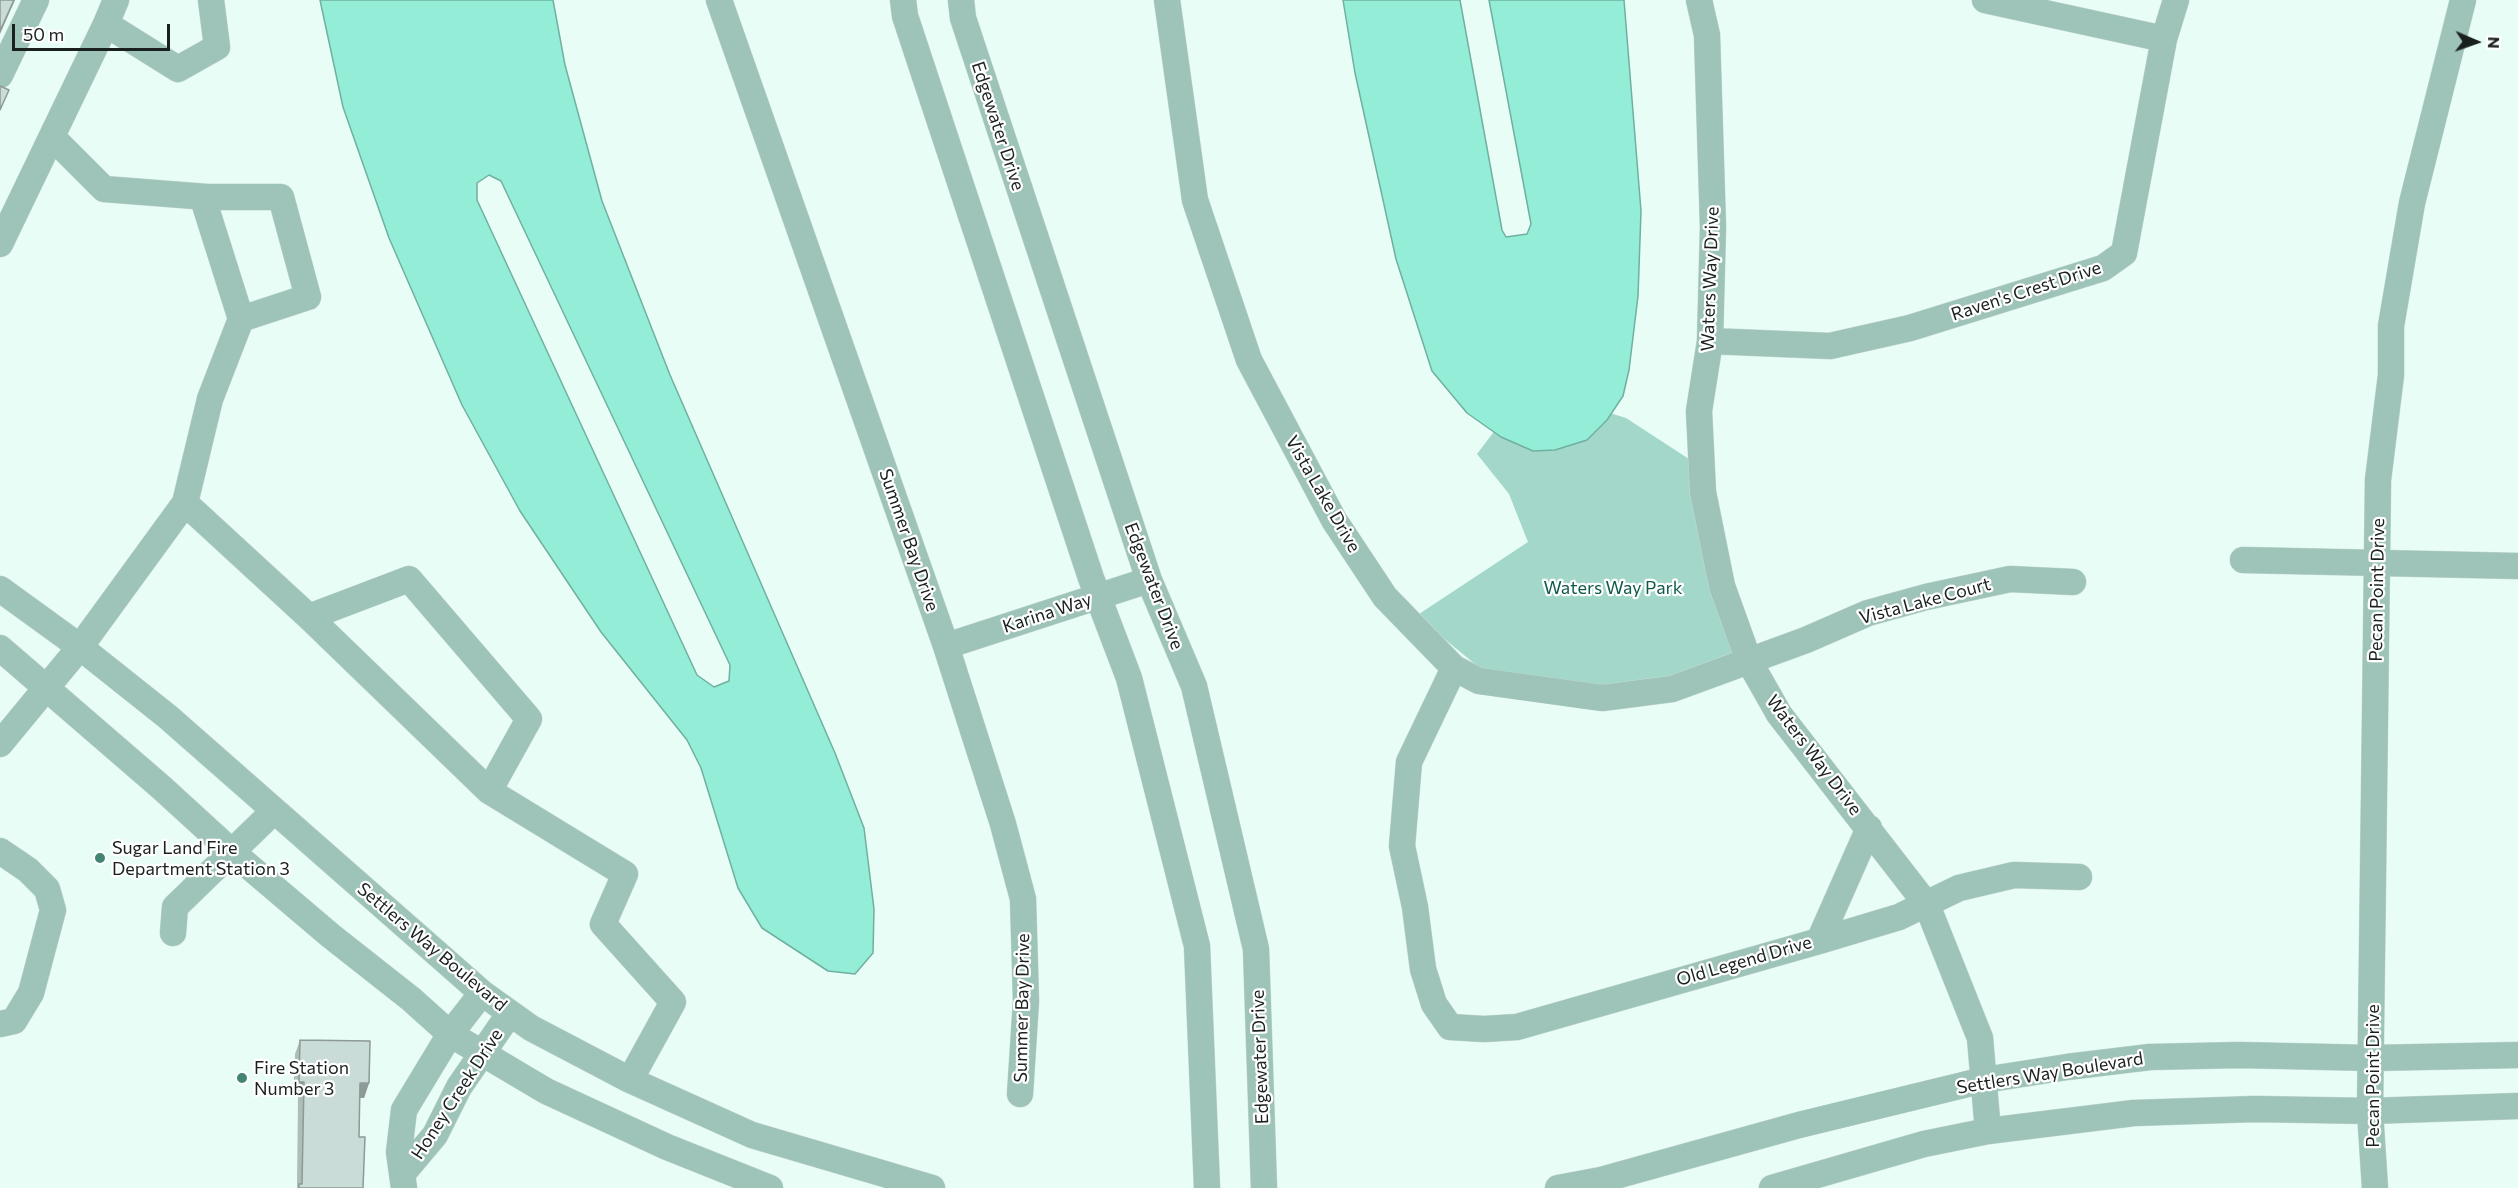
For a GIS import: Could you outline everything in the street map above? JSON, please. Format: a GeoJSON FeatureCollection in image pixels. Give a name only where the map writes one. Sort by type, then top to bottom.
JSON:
{"type":"FeatureCollection","features":[{"type":"Feature","properties":{"kind":"street"},"geometry":{"type":"LineString","coordinates":[[0,75],[36,0]]}},
{"type":"Feature","properties":{"kind":"street"},"geometry":{"type":"LineString","coordinates":[[0,244],[53,138],[116,0]]}},
{"type":"Feature","properties":{"kind":"street"},"geometry":{"type":"LineString","coordinates":[[106,24],[178,69],[217,47],[211,0]]}},
{"type":"Feature","properties":{"kind":"street","name":"Summer Bay Drive"},"geometry":{"type":"LineString","coordinates":[[720,0],[946,646],[1003,824],[1023,899],[1026,1001],[1020,1094]]}},
{"type":"Feature","properties":{"kind":"street"},"geometry":{"type":"LineString","coordinates":[[903,0],[905,16],[1098,597],[1129,678],[1197,946],[1207,1188]]}},
{"type":"Feature","properties":{"kind":"street","name":"Edgewater Drive"},"geometry":{"type":"LineString","coordinates":[[961,0],[963,18],[1149,580],[1194,686],[1256,949],[1264,1188]]}},
{"type":"Feature","properties":{"kind":"street","name":"Vista Lake Drive"},"geometry":{"type":"LineString","coordinates":[[1167,0],[1195,200],[1249,360],[1334,520],[1385,597],[1454,668],[1479,681],[1602,698],[1672,689],[1749,661]]}},
{"type":"Feature","properties":{"kind":"street","name":"Waters Way Drive"},"geometry":{"type":"LineString","coordinates":[[1699,0],[1708,46],[1713,227],[1710,341],[1699,411],[1703,492],[1722,586],[1749,661],[1779,714],[1927,905],[1980,1038],[1988,1131]]}},
{"type":"Feature","properties":{"kind":"street"},"geometry":{"type":"LineString","coordinates":[[1985,0],[2164,39]]}},
{"type":"Feature","properties":{"kind":"street","name":"Raven's Crest Drive"},"geometry":{"type":"LineString","coordinates":[[1710,341],[1830,346],[1910,328],[2103,268],[2124,253],[2164,39],[2176,0]]}},
{"type":"Feature","properties":{"kind":"street","name":"Pecan Point Drive"},"geometry":{"type":"LineString","coordinates":[[2375,1188],[2370,1111],[2378,480],[2391,375],[2391,326],[2412,203],[2463,0]]}},
{"type":"Feature","properties":{"kind":"street"},"geometry":{"type":"LineString","coordinates":[[53,138],[105,189],[207,197],[281,197],[308,297],[241,319]]}},
{"type":"Feature","properties":{"kind":"street"},"geometry":{"type":"LineString","coordinates":[[0,744],[80,647],[185,503],[210,399],[241,319],[205,205],[207,197]]}},
{"type":"Feature","properties":{"kind":"street"},"geometry":{"type":"LineString","coordinates":[[185,503],[309,617],[489,791],[625,874],[603,924],[674,1002],[630,1080]]}},
{"type":"Feature","properties":{"kind":"street"},"geometry":{"type":"LineString","coordinates":[[2243,560],[2518,566]]}},
{"type":"Feature","properties":{"kind":"street"},"geometry":{"type":"LineString","coordinates":[[309,617],[409,579],[529,719],[489,791]]}},
{"type":"Feature","properties":{"kind":"street","name":"Vista Lake Court"},"geometry":{"type":"LineString","coordinates":[[1749,661],[1806,640],[1868,613],[1926,597],[2010,579],[2073,582]]}},
{"type":"Feature","properties":{"kind":"street","name":"Karina Way"},"geometry":{"type":"LineString","coordinates":[[946,646],[1149,580]]}},
{"type":"Feature","properties":{"kind":"street","name":"Settlers Way Boulevard"},"geometry":{"type":"LineString","coordinates":[[0,590],[80,647],[168,717],[482,993],[531,1029],[630,1080],[752,1135],[932,1188]]}},
{"type":"Feature","properties":{"kind":"street"},"geometry":{"type":"LineString","coordinates":[[0,648],[232,852],[331,936],[411,999],[450,1034],[546,1091],[667,1147],[770,1188]]}},
{"type":"Feature","properties":{"kind":"street","name":"Old Legend Drive"},"geometry":{"type":"LineString","coordinates":[[1454,668],[1409,762],[1402,846],[1415,907],[1423,969],[1434,1004],[1450,1027],[1484,1029],[1517,1027],[1819,941],[1869,828]]}},
{"type":"Feature","properties":{"kind":"street"},"geometry":{"type":"LineString","coordinates":[[173,933],[175,907],[274,810]]}},
{"type":"Feature","properties":{"kind":"street"},"geometry":{"type":"LineString","coordinates":[[0,851],[28,870],[47,890],[53,910],[31,993],[14,1021],[0,1024]]}},
{"type":"Feature","properties":{"kind":"street"},"geometry":{"type":"LineString","coordinates":[[1819,941],[1899,917],[1959,888],[2014,875],[2079,877]]}},
{"type":"Feature","properties":{"kind":"street","name":"Honey Creek Drive"},"geometry":{"type":"LineString","coordinates":[[404,1181],[399,1152],[404,1110],[450,1034],[482,993]]}},
{"type":"Feature","properties":{"kind":"street","name":"Honey Creek Drive"},"geometry":{"type":"LineString","coordinates":[[404,1181],[435,1135],[459,1087],[510,1013]]}},
{"type":"Feature","properties":{"kind":"street","name":"Settlers Way Boulevard"},"geometry":{"type":"LineString","coordinates":[[1558,1188],[1602,1184],[1799,1125],[1984,1080],[2150,1057],[2240,1055],[2372,1058],[2518,1055]]}},
{"type":"Feature","properties":{"kind":"street"},"geometry":{"type":"LineString","coordinates":[[1772,1188],[1924,1144],[1988,1131],[2134,1113],[2255,1109],[2370,1111],[2518,1106]]}},
{"type":"Feature","properties":{"kind":"green space","name":"Waters Way Park"},"geometry":{"type":"Polygon","coordinates":[[[1597,409],[1626,418],[1692,461],[1735,657],[1665,680],[1598,686],[1481,669],[1436,632],[1419,614],[1528,542],[1509,494],[1477,454],[1505,417],[1597,409]]]}},
{"type":"Feature","properties":{"kind":"shaded area"},"geometry":{"type":"Polygon","coordinates":[[[320,0],[553,0],[565,65],[602,201],[670,375],[835,753],[864,828],[874,909],[873,953],[855,974],[828,971],[762,928],[738,888],[701,768],[687,740],[601,632],[520,511],[462,405],[389,238],[343,107],[320,0]],[[489,175],[477,183],[477,200],[697,675],[714,687],[729,681],[730,665],[501,181],[489,175]]]}},
{"type":"Feature","properties":{"kind":"shaded area"},"geometry":{"type":"Polygon","coordinates":[[[1343,0],[1460,0],[1502,230],[1506,237],[1527,234],[1531,224],[1489,0],[1624,0],[1641,211],[1638,296],[1629,370],[1623,396],[1607,420],[1587,440],[1555,450],[1533,451],[1501,437],[1467,413],[1432,371],[1396,259],[1355,73],[1343,0]]]}},
{"type":"Feature","properties":{"kind":"building"},"geometry":{"type":"Polygon","coordinates":[[[0,0],[14,0],[0,31],[0,0]]]}},
{"type":"Feature","properties":{"kind":"building"},"geometry":{"type":"Polygon","coordinates":[[[0,86],[9,90],[0,110],[0,86]]]}},
{"type":"Feature","properties":{"kind":"building"},"geometry":{"type":"Polygon","coordinates":[[[300,1040],[370,1041],[369,1083],[360,1083],[359,1137],[365,1137],[363,1188],[299,1188],[299,1184],[302,1184],[304,1082],[299,1082],[300,1040]]]}},
{"type":"Feature","properties":{"kind":"place","name":"Sugar Land Fire Department Station 3"},"geometry":{"type":"Point","coordinates":[100,858]}},
{"type":"Feature","properties":{"kind":"place","name":"Fire Station Number 3"},"geometry":{"type":"Point","coordinates":[242,1078]}}]}
